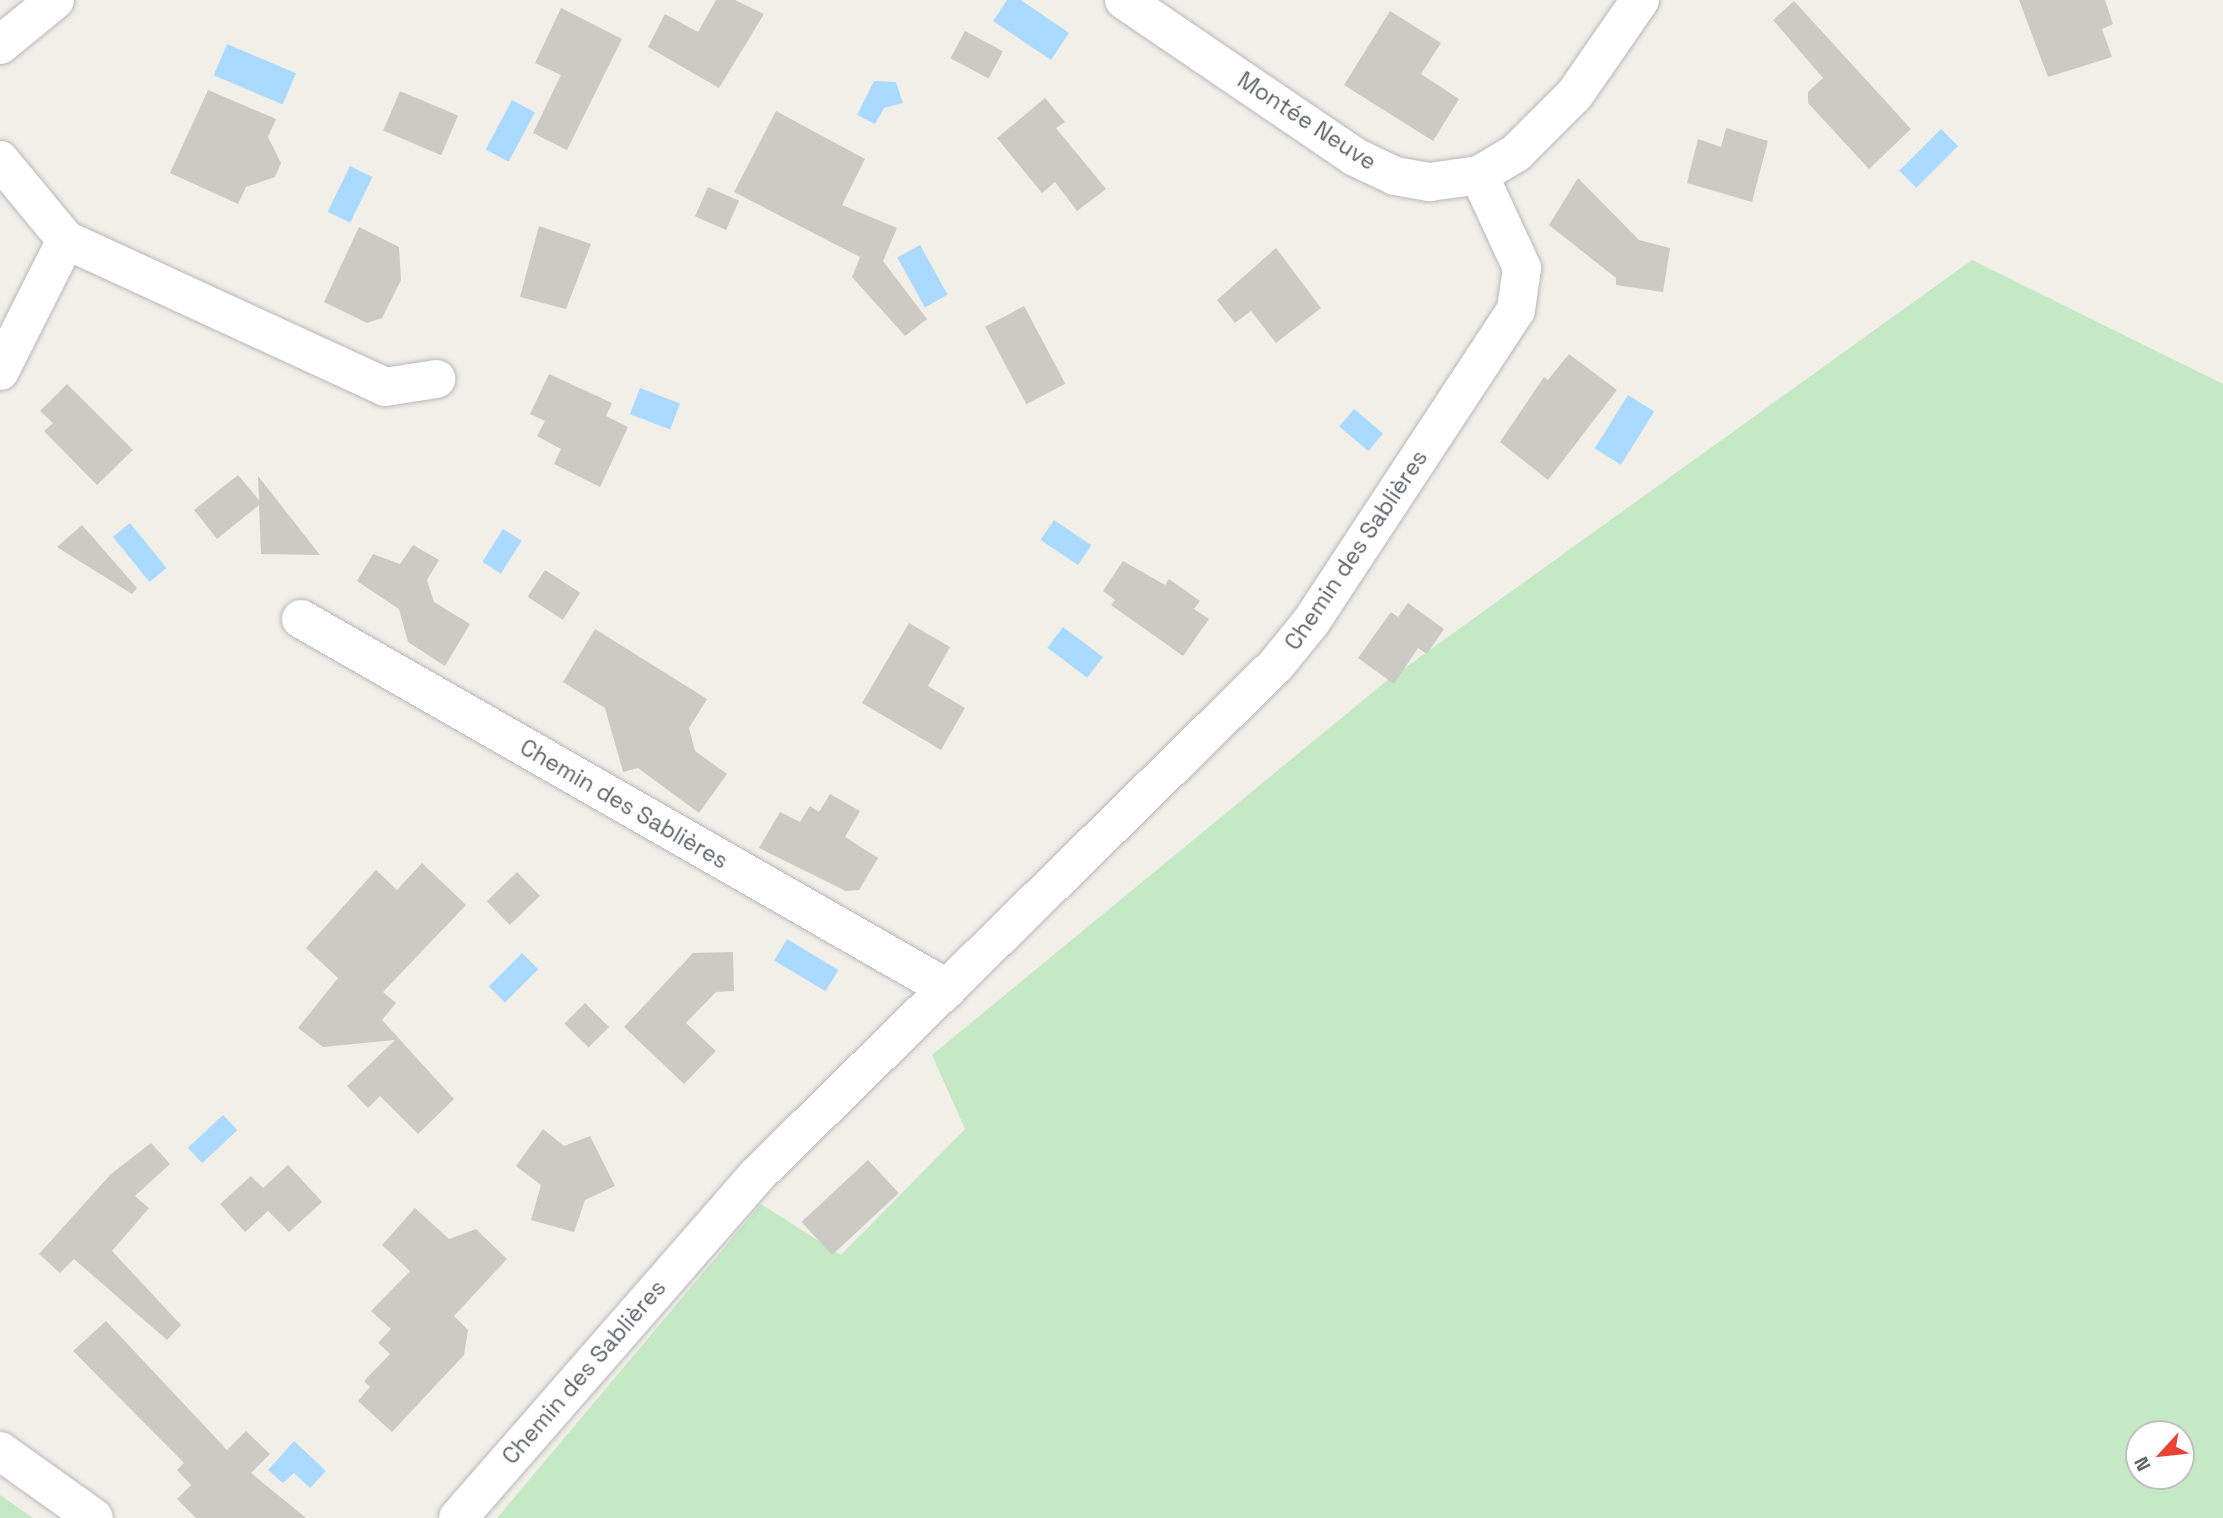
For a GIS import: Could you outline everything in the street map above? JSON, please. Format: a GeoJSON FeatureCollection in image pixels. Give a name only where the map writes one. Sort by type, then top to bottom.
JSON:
{"type":"FeatureCollection","features":[{"type":"Feature","properties":{"kind":"street"},"geometry":{"type":"LineString","coordinates":[[0,45],[55,0]]}},
{"type":"Feature","properties":{"kind":"street","name":"Montée Neuve"},"geometry":{"type":"LineString","coordinates":[[1124,0],[1355,157],[1395,176],[1430,182],[1479,175],[1516,153],[1575,94],[1640,0]]}},
{"type":"Feature","properties":{"kind":"street"},"geometry":{"type":"LineString","coordinates":[[0,160],[66,240],[385,387],[436,379]]}},
{"type":"Feature","properties":{"kind":"street","name":"Chemin des Sablières"},"geometry":{"type":"LineString","coordinates":[[458,1518],[756,1176],[1276,665],[1516,310],[1522,268],[1479,175]]}},
{"type":"Feature","properties":{"kind":"street"},"geometry":{"type":"LineString","coordinates":[[0,371],[66,240]]}},
{"type":"Feature","properties":{"kind":"street","name":"Chemin des Sablières"},"geometry":{"type":"LineString","coordinates":[[300,619],[948,989]]}},
{"type":"Feature","properties":{"kind":"street"},"geometry":{"type":"LineString","coordinates":[[0,1451],[94,1518]]}},
{"type":"Feature","properties":{"kind":"green space"},"geometry":{"type":"Polygon","coordinates":[[[1972,260],[2223,384],[2223,1518],[497,1518],[761,1204],[841,1255],[965,1129],[932,1055],[1384,683],[1972,260]]]}},
{"type":"Feature","properties":{"kind":"green space"},"geometry":{"type":"Polygon","coordinates":[[[0,1495],[33,1518],[0,1518],[0,1495]]]}},
{"type":"Feature","properties":{"kind":"water"},"geometry":{"type":"Polygon","coordinates":[[[1007,0],[1021,0],[1069,33],[1051,60],[993,21],[1007,0]]]}},
{"type":"Feature","properties":{"kind":"water"},"geometry":{"type":"Polygon","coordinates":[[[227,44],[296,73],[283,105],[214,75],[227,44]]]}},
{"type":"Feature","properties":{"kind":"water"},"geometry":{"type":"Polygon","coordinates":[[[874,81],[896,82],[903,103],[884,108],[875,124],[857,115],[874,81]]]}},
{"type":"Feature","properties":{"kind":"water"},"geometry":{"type":"Polygon","coordinates":[[[512,100],[535,112],[509,162],[486,149],[512,100]]]}},
{"type":"Feature","properties":{"kind":"water"},"geometry":{"type":"Polygon","coordinates":[[[1941,129],[1958,146],[1916,188],[1899,171],[1941,129]]]}},
{"type":"Feature","properties":{"kind":"water"},"geometry":{"type":"Polygon","coordinates":[[[350,166],[372,177],[350,223],[328,212],[350,166]]]}},
{"type":"Feature","properties":{"kind":"water"},"geometry":{"type":"Polygon","coordinates":[[[920,245],[948,295],[925,307],[897,258],[920,245]]]}},
{"type":"Feature","properties":{"kind":"water"},"geometry":{"type":"Polygon","coordinates":[[[640,388],[680,403],[670,430],[630,414],[640,388]]]}},
{"type":"Feature","properties":{"kind":"water"},"geometry":{"type":"Polygon","coordinates":[[[1628,395],[1654,411],[1621,465],[1595,448],[1628,395]]]}},
{"type":"Feature","properties":{"kind":"water"},"geometry":{"type":"Polygon","coordinates":[[[1354,409],[1383,433],[1368,451],[1339,427],[1354,409]]]}},
{"type":"Feature","properties":{"kind":"water"},"geometry":{"type":"Polygon","coordinates":[[[1054,520],[1091,545],[1078,565],[1041,540],[1054,520]]]}},
{"type":"Feature","properties":{"kind":"water"},"geometry":{"type":"Polygon","coordinates":[[[130,523],[167,568],[149,582],[113,537],[130,523]]]}},
{"type":"Feature","properties":{"kind":"water"},"geometry":{"type":"Polygon","coordinates":[[[503,529],[522,541],[501,574],[482,562],[503,529]]]}},
{"type":"Feature","properties":{"kind":"water"},"geometry":{"type":"Polygon","coordinates":[[[1063,627],[1103,657],[1087,678],[1047,648],[1063,627]]]}},
{"type":"Feature","properties":{"kind":"water"},"geometry":{"type":"Polygon","coordinates":[[[787,939],[838,970],[826,991],[774,960],[787,939]]]}},
{"type":"Feature","properties":{"kind":"water"},"geometry":{"type":"Polygon","coordinates":[[[522,953],[538,969],[505,1002],[489,986],[522,953]]]}},
{"type":"Feature","properties":{"kind":"water"},"geometry":{"type":"Polygon","coordinates":[[[223,1115],[237,1130],[202,1163],[188,1148],[223,1115]]]}},
{"type":"Feature","properties":{"kind":"water"},"geometry":{"type":"Polygon","coordinates":[[[294,1441],[326,1471],[310,1488],[294,1473],[283,1483],[268,1470],[294,1441]]]}},
{"type":"Feature","properties":{"kind":"building"},"geometry":{"type":"Polygon","coordinates":[[[716,0],[735,0],[764,14],[719,88],[648,47],[665,14],[698,32],[716,0]]]}},
{"type":"Feature","properties":{"kind":"building"},"geometry":{"type":"Polygon","coordinates":[[[2019,0],[2105,0],[2113,24],[2102,29],[2112,57],[2048,77],[2019,0]]]}},
{"type":"Feature","properties":{"kind":"building"},"geometry":{"type":"Polygon","coordinates":[[[1794,1],[1911,129],[1869,169],[1808,103],[1808,92],[1823,78],[1773,20],[1794,1]]]}},
{"type":"Feature","properties":{"kind":"building"},"geometry":{"type":"Polygon","coordinates":[[[561,8],[622,39],[567,150],[533,133],[561,75],[535,63],[561,8]]]}},
{"type":"Feature","properties":{"kind":"building"},"geometry":{"type":"Polygon","coordinates":[[[1390,11],[1441,43],[1421,74],[1459,99],[1433,141],[1344,85],[1390,11]]]}},
{"type":"Feature","properties":{"kind":"building"},"geometry":{"type":"Polygon","coordinates":[[[965,31],[1003,51],[988,79],[950,58],[965,31]]]}},
{"type":"Feature","properties":{"kind":"building"},"geometry":{"type":"Polygon","coordinates":[[[208,90],[276,119],[268,137],[281,163],[275,177],[246,187],[238,204],[170,173],[208,90]]]}},
{"type":"Feature","properties":{"kind":"building"},"geometry":{"type":"Polygon","coordinates":[[[400,91],[458,116],[441,155],[383,131],[400,91]]]}},
{"type":"Feature","properties":{"kind":"building"},"geometry":{"type":"Polygon","coordinates":[[[1045,98],[1065,122],[1056,128],[1106,189],[1077,211],[1055,182],[1042,193],[997,138],[1045,98]]]}},
{"type":"Feature","properties":{"kind":"building"},"geometry":{"type":"Polygon","coordinates":[[[776,111],[865,159],[842,205],[897,228],[883,261],[927,319],[905,336],[852,277],[860,257],[734,192],[776,111]]]}},
{"type":"Feature","properties":{"kind":"building"},"geometry":{"type":"Polygon","coordinates":[[[1726,128],[1768,141],[1752,202],[1687,183],[1698,139],[1721,147],[1726,128]]]}},
{"type":"Feature","properties":{"kind":"building"},"geometry":{"type":"Polygon","coordinates":[[[1578,178],[1639,240],[1670,248],[1663,292],[1616,285],[1616,278],[1549,225],[1578,178]]]}},
{"type":"Feature","properties":{"kind":"building"},"geometry":{"type":"Polygon","coordinates":[[[708,187],[739,201],[726,230],[695,216],[708,187]]]}},
{"type":"Feature","properties":{"kind":"building"},"geometry":{"type":"Polygon","coordinates":[[[539,226],[591,244],[566,309],[520,297],[539,226]]]}},
{"type":"Feature","properties":{"kind":"building"},"geometry":{"type":"Polygon","coordinates":[[[359,227],[399,247],[401,280],[382,318],[367,323],[324,302],[359,227]]]}},
{"type":"Feature","properties":{"kind":"building"},"geometry":{"type":"Polygon","coordinates":[[[1276,248],[1321,308],[1276,343],[1251,311],[1235,323],[1217,300],[1276,248]]]}},
{"type":"Feature","properties":{"kind":"building"},"geometry":{"type":"Polygon","coordinates":[[[1024,306],[1065,384],[1026,404],[985,327],[1024,306]]]}},
{"type":"Feature","properties":{"kind":"building"},"geometry":{"type":"Polygon","coordinates":[[[1569,354],[1617,390],[1548,480],[1500,442],[1544,377],[1548,380],[1569,354]]]}},
{"type":"Feature","properties":{"kind":"building"},"geometry":{"type":"Polygon","coordinates":[[[549,374],[612,403],[606,416],[628,427],[600,487],[554,464],[561,449],[537,436],[545,421],[530,414],[549,374]]]}},
{"type":"Feature","properties":{"kind":"building"},"geometry":{"type":"Polygon","coordinates":[[[67,384],[133,450],[97,485],[44,431],[53,423],[40,411],[67,384]]]}},
{"type":"Feature","properties":{"kind":"building"},"geometry":{"type":"Polygon","coordinates":[[[238,475],[259,500],[258,476],[320,555],[261,554],[259,505],[217,539],[194,510],[238,475]]]}},
{"type":"Feature","properties":{"kind":"building"},"geometry":{"type":"Polygon","coordinates":[[[82,525],[137,588],[132,594],[57,547],[82,525]]]}},
{"type":"Feature","properties":{"kind":"building"},"geometry":{"type":"Polygon","coordinates":[[[413,545],[439,560],[427,580],[434,602],[470,624],[445,666],[408,642],[399,609],[357,581],[373,554],[400,564],[413,545]]]}},
{"type":"Feature","properties":{"kind":"building"},"geometry":{"type":"Polygon","coordinates":[[[1123,561],[1165,585],[1169,579],[1200,601],[1194,609],[1209,619],[1183,656],[1111,605],[1115,600],[1103,591],[1123,561]]]}},
{"type":"Feature","properties":{"kind":"building"},"geometry":{"type":"Polygon","coordinates":[[[545,570],[580,593],[563,620],[528,597],[545,570]]]}},
{"type":"Feature","properties":{"kind":"building"},"geometry":{"type":"Polygon","coordinates":[[[1408,603],[1444,629],[1427,654],[1418,648],[1394,684],[1358,658],[1391,612],[1398,617],[1408,603]]]}},
{"type":"Feature","properties":{"kind":"building"},"geometry":{"type":"Polygon","coordinates":[[[909,623],[950,647],[928,686],[965,708],[941,750],[862,703],[909,623]]]}},
{"type":"Feature","properties":{"kind":"building"},"geometry":{"type":"Polygon","coordinates":[[[595,629],[707,699],[689,728],[695,751],[727,774],[699,813],[638,768],[623,772],[605,708],[563,682],[595,629]]]}},
{"type":"Feature","properties":{"kind":"building"},"geometry":{"type":"Polygon","coordinates":[[[830,794],[860,811],[845,837],[878,858],[859,890],[846,891],[759,848],[780,812],[800,822],[810,806],[819,812],[830,794]]]}},
{"type":"Feature","properties":{"kind":"building"},"geometry":{"type":"Polygon","coordinates":[[[422,863],[466,905],[383,992],[396,1003],[382,1020],[454,1099],[418,1134],[380,1096],[368,1108],[347,1086],[395,1040],[323,1047],[298,1028],[338,978],[306,948],[376,870],[397,890],[422,863]]]}},
{"type":"Feature","properties":{"kind":"building"},"geometry":{"type":"Polygon","coordinates":[[[517,872],[540,896],[510,925],[487,901],[517,872]]]}},
{"type":"Feature","properties":{"kind":"building"},"geometry":{"type":"Polygon","coordinates":[[[733,952],[734,991],[716,992],[686,1023],[716,1051],[684,1084],[624,1027],[693,953],[733,952]]]}},
{"type":"Feature","properties":{"kind":"building"},"geometry":{"type":"Polygon","coordinates":[[[585,1003],[609,1027],[589,1048],[564,1024],[585,1003]]]}},
{"type":"Feature","properties":{"kind":"building"},"geometry":{"type":"Polygon","coordinates":[[[543,1129],[564,1146],[590,1136],[615,1186],[585,1200],[574,1232],[531,1220],[541,1185],[516,1166],[543,1129]]]}},
{"type":"Feature","properties":{"kind":"building"},"geometry":{"type":"Polygon","coordinates":[[[151,1143],[170,1164],[135,1196],[149,1208],[112,1251],[181,1325],[167,1340],[74,1259],[60,1273],[39,1254],[111,1174],[151,1143]]]}},
{"type":"Feature","properties":{"kind":"building"},"geometry":{"type":"Polygon","coordinates":[[[868,1160],[899,1193],[832,1255],[801,1222],[868,1160]]]}},
{"type":"Feature","properties":{"kind":"building"},"geometry":{"type":"Polygon","coordinates":[[[288,1165],[322,1202],[289,1232],[268,1211],[245,1232],[220,1204],[251,1176],[263,1188],[288,1165]]]}},
{"type":"Feature","properties":{"kind":"building"},"geometry":{"type":"Polygon","coordinates":[[[415,1208],[449,1239],[476,1229],[507,1259],[454,1316],[468,1330],[464,1355],[392,1432],[358,1401],[370,1387],[364,1381],[390,1354],[378,1343],[391,1329],[371,1311],[410,1271],[382,1245],[415,1208]]]}},
{"type":"Feature","properties":{"kind":"building"},"geometry":{"type":"Polygon","coordinates":[[[106,1321],[227,1450],[246,1431],[270,1454],[251,1473],[306,1518],[196,1518],[177,1499],[191,1485],[177,1470],[184,1463],[73,1351],[106,1321]]]}}]}
